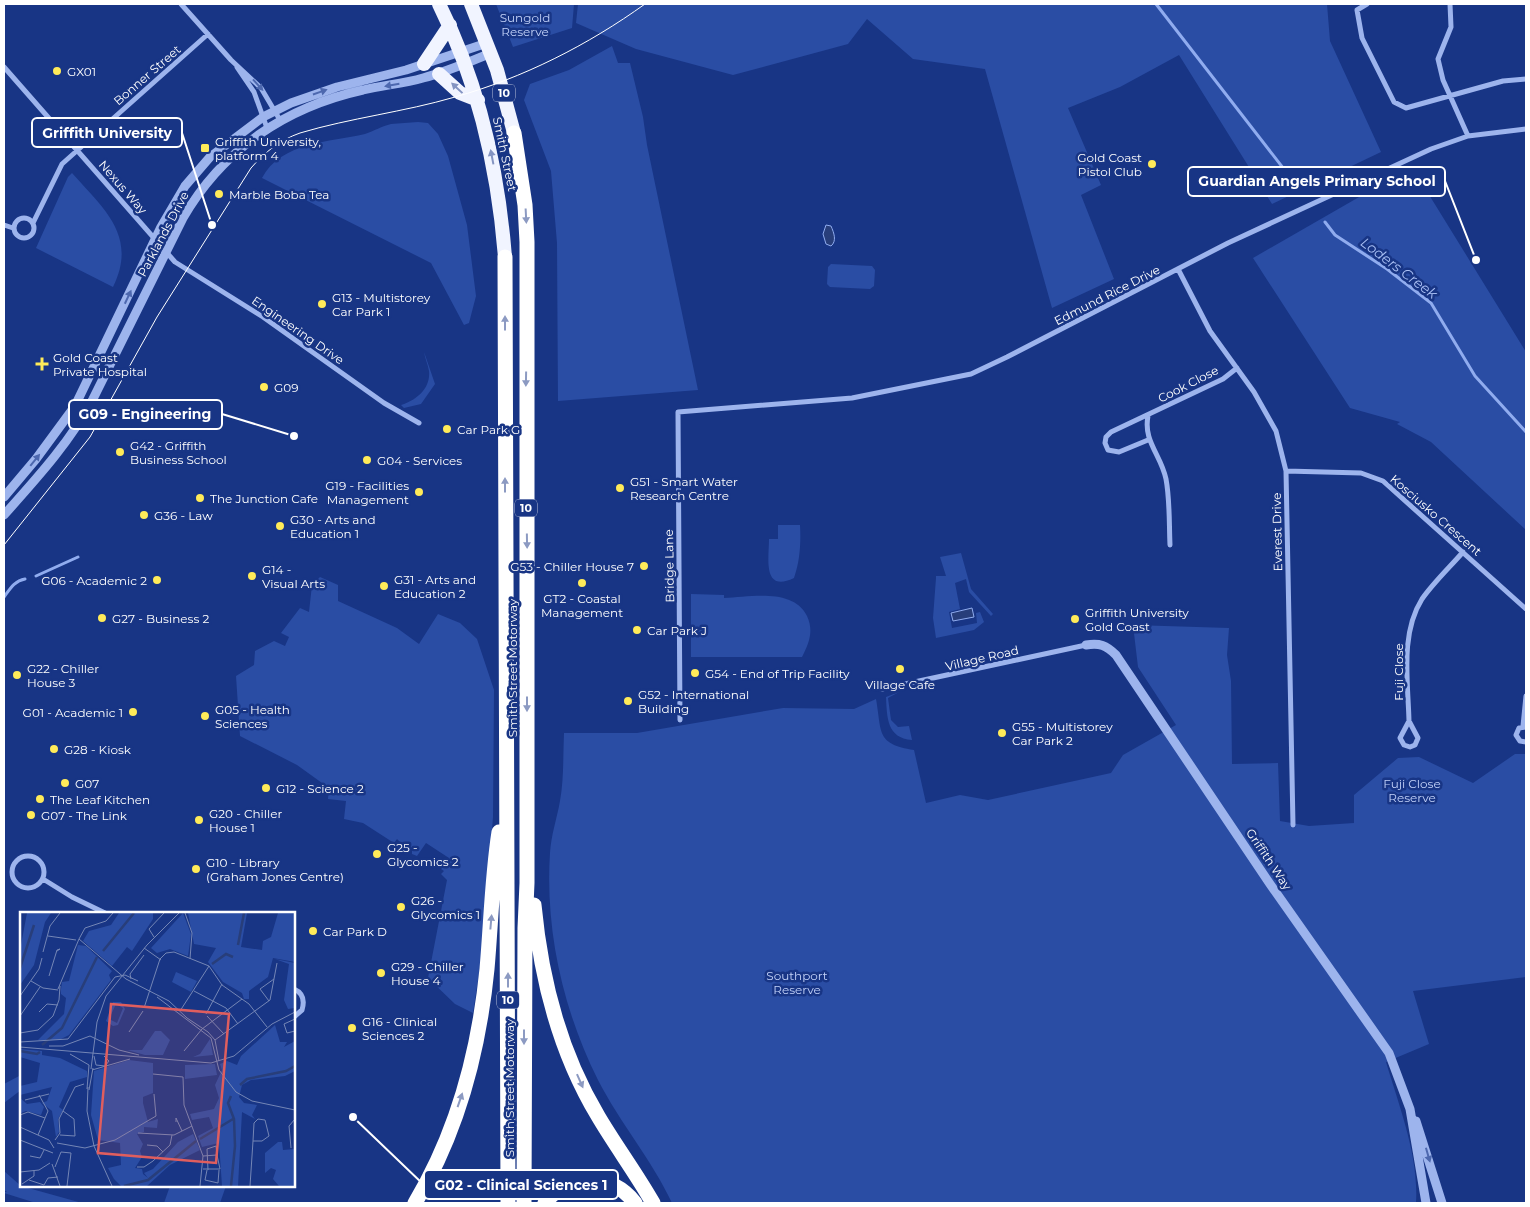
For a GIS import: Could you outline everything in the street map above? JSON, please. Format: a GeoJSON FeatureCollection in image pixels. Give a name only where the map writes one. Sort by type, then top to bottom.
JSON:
{"type":"FeatureCollection","features":[{"type":"Feature","properties":{"kind":"highway","name":"Smith Street"},"geometry":{"type":"LineString","coordinates":[[439,4],[450,25],[478,100],[495,172],[505,258]]}},
{"type":"Feature","properties":{"kind":"highway","name":"Smith Street"},"geometry":{"type":"LineString","coordinates":[[471,4],[504,91],[514,133]]}},
{"type":"Feature","properties":{"kind":"highway"},"geometry":{"type":"LineString","coordinates":[[424,64],[450,25]]}},
{"type":"Feature","properties":{"kind":"highway"},"geometry":{"type":"LineString","coordinates":[[439,74],[460,92],[478,100]]}},
{"type":"Feature","properties":{"kind":"highway","name":"Smith Street Motorway"},"geometry":{"type":"LineString","coordinates":[[514,133],[522,177],[527,242],[527,883],[524,1203]]}},
{"type":"Feature","properties":{"kind":"highway","name":"Smith Street Motorway"},"geometry":{"type":"LineString","coordinates":[[505,258],[508,1203]]}},
{"type":"Feature","properties":{"kind":"highway"},"geometry":{"type":"LineString","coordinates":[[416,1203],[445,1142],[473,1056],[485,988],[498,842],[506,796]]}},
{"type":"Feature","properties":{"kind":"highway"},"geometry":{"type":"LineString","coordinates":[[527,883],[533,902],[543,972],[561,1036],[597,1115],[653,1203]]}},
{"type":"Feature","properties":{"kind":"highway"},"geometry":{"type":"LineString","coordinates":[[545,1203],[566,1185],[594,1179],[603,1180],[620,1188],[635,1203]]}},
{"type":"Feature","properties":{"kind":"street"},"geometry":{"type":"LineString","coordinates":[[181,4],[235,64],[261,88],[280,120]]}},
{"type":"Feature","properties":{"kind":"street"},"geometry":{"type":"LineString","coordinates":[[1367,4],[1357,10],[1362,38],[1394,102],[1406,108],[1503,81],[1526,79]]}},
{"type":"Feature","properties":{"kind":"street"},"geometry":{"type":"LineString","coordinates":[[1450,4],[1451,27],[1438,58],[1443,80],[1468,136]]}},
{"type":"Feature","properties":{"kind":"street","name":"Bonner Street"},"geometry":{"type":"LineString","coordinates":[[33,223],[60,167],[208,34]]}},
{"type":"Feature","properties":{"kind":"street","name":"Parklands Drive"},"geometry":{"type":"LineString","coordinates":[[4,497],[36,459],[75,406],[177,198],[202,165],[263,117],[275,111],[337,87],[424,64],[463,58],[489,48]]}},
{"type":"Feature","properties":{"kind":"street","name":"Parklands Drive"},"geometry":{"type":"LineString","coordinates":[[4,515],[61,450],[86,413],[183,218],[205,185],[232,156],[280,120],[343,95],[439,74],[463,58]]}},
{"type":"Feature","properties":{"kind":"street"},"geometry":{"type":"LineString","coordinates":[[235,64],[254,92],[267,128]]}},
{"type":"Feature","properties":{"kind":"street","name":"Nexus Way"},"geometry":{"type":"LineString","coordinates":[[4,67],[166,254]]}},
{"type":"Feature","properties":{"kind":"street","name":"Edmund Rice Drive"},"geometry":{"type":"LineString","coordinates":[[678,412],[852,398],[971,374],[1228,244],[1431,149],[1468,136],[1526,129]]}},
{"type":"Feature","properties":{"kind":"street"},"geometry":{"type":"LineString","coordinates":[[22,217],[28,218],[33,223],[32,235],[26,238],[16,235],[13,228],[16,221],[22,217]]}},
{"type":"Feature","properties":{"kind":"street"},"geometry":{"type":"LineString","coordinates":[[4,225],[13,228]]}},
{"type":"Feature","properties":{"kind":"street","name":"Engineering Drive"},"geometry":{"type":"LineString","coordinates":[[166,254],[182,268],[262,317],[384,403],[419,423]]}},
{"type":"Feature","properties":{"kind":"street","name":"Everest Drive"},"geometry":{"type":"LineString","coordinates":[[1178,269],[1210,331],[1237,368],[1276,430],[1286,471],[1293,825]]}},
{"type":"Feature","properties":{"kind":"street","name":"Cook Close"},"geometry":{"type":"LineString","coordinates":[[1148,440],[1116,453],[1108,450],[1104,443],[1108,434],[1223,379],[1237,368]]}},
{"type":"Feature","properties":{"kind":"street","name":"Bridge Lane"},"geometry":{"type":"LineString","coordinates":[[678,412],[680,720]]}},
{"type":"Feature","properties":{"kind":"street","name":"Cook Close"},"geometry":{"type":"LineString","coordinates":[[1148,416],[1146,433],[1166,480],[1170,546]]}},
{"type":"Feature","properties":{"kind":"street","name":"Kosciusko Crescent"},"geometry":{"type":"LineString","coordinates":[[1286,471],[1353,472],[1378,478],[1392,487],[1526,609]]}},
{"type":"Feature","properties":{"kind":"street"},"geometry":{"type":"LineString","coordinates":[[4,497],[13,504]]}},
{"type":"Feature","properties":{"kind":"street","name":"Fuji Close"},"geometry":{"type":"LineString","coordinates":[[1408,721],[1418,738],[1415,745],[1410,747],[1404,745],[1400,738],[1408,721],[1407,649],[1414,617],[1427,593],[1463,552]]}},
{"type":"Feature","properties":{"kind":"street","name":"Griffith Way"},"geometry":{"type":"LineString","coordinates":[[1086,645],[1098,643],[1108,647],[1130,676],[1270,884],[1389,1054],[1426,1149],[1442,1203]]}},
{"type":"Feature","properties":{"kind":"street","name":"Village Road"},"geometry":{"type":"LineString","coordinates":[[882,689],[1086,645]]}},
{"type":"Feature","properties":{"kind":"street"},"geometry":{"type":"LineString","coordinates":[[1526,696],[1525,726],[1517,730],[1516,735],[1520,741],[1526,742]]}},
{"type":"Feature","properties":{"kind":"street"},"geometry":{"type":"LineString","coordinates":[[34,856],[44,868],[43,879],[35,886],[24,888],[16,882],[12,872],[13,866],[19,858],[34,856]]}},
{"type":"Feature","properties":{"kind":"street"},"geometry":{"type":"LineString","coordinates":[[4,872],[12,872]]}},
{"type":"Feature","properties":{"kind":"street"},"geometry":{"type":"LineString","coordinates":[[43,879],[103,912]]}},
{"type":"Feature","properties":{"kind":"street"},"geometry":{"type":"LineString","coordinates":[[295,990],[300,993],[304,1001],[302,1010],[295,1016]]}},
{"type":"Feature","properties":{"kind":"street","name":"Griffith Way"},"geometry":{"type":"LineString","coordinates":[[1410,1109],[1426,1203]]}},
{"type":"Feature","properties":{"kind":"green space","name":"Sungold Reserve"},"geometry":{"type":"Polygon","coordinates":[[[496,4],[574,4],[572,28],[513,47],[496,4]]]}},
{"type":"Feature","properties":{"kind":"green space"},"geometry":{"type":"Polygon","coordinates":[[[578,4],[1327,4],[1330,41],[1381,152],[1272,204],[1179,55],[1120,87],[1068,108],[1101,185],[1081,195],[1114,279],[1052,308],[985,69],[913,59],[867,19],[848,44],[733,75],[636,49],[576,23],[578,4]]]}},
{"type":"Feature","properties":{"kind":"green space"},"geometry":{"type":"Polygon","coordinates":[[[612,46],[618,63],[630,63],[643,117],[647,145],[698,390],[558,401],[557,243],[551,171],[524,100],[530,84],[569,70],[612,46]]]}},
{"type":"Feature","properties":{"kind":"green space"},"geometry":{"type":"Polygon","coordinates":[[[428,123],[438,134],[448,156],[467,225],[476,296],[469,323],[464,325],[431,263],[262,178],[270,166],[294,150],[322,142],[365,134],[391,124],[428,123]]]}},
{"type":"Feature","properties":{"kind":"green space"},"geometry":{"type":"Polygon","coordinates":[[[1415,172],[1526,352],[1526,530],[1431,442],[1397,424],[1400,422],[1350,408],[1253,258],[1380,185],[1415,172]]]}},
{"type":"Feature","properties":{"kind":"green space"},"geometry":{"type":"Polygon","coordinates":[[[72,173],[106,211],[114,224],[122,253],[120,269],[113,287],[36,248],[68,177],[72,173]]]}},
{"type":"Feature","properties":{"kind":"green space"},"geometry":{"type":"Polygon","coordinates":[[[831,264],[872,266],[875,270],[874,286],[870,289],[830,287],[827,284],[828,267],[831,264]]]}},
{"type":"Feature","properties":{"kind":"green space"},"geometry":{"type":"Polygon","coordinates":[[[424,352],[435,384],[421,404],[404,408],[401,405],[412,401],[425,389],[429,371],[424,352]]]}},
{"type":"Feature","properties":{"kind":"green space"},"geometry":{"type":"Polygon","coordinates":[[[778,525],[800,525],[800,552],[796,572],[794,578],[784,581],[777,581],[772,577],[768,564],[769,539],[778,539],[778,525]]]}},
{"type":"Feature","properties":{"kind":"green space"},"geometry":{"type":"Polygon","coordinates":[[[961,553],[971,589],[993,614],[991,616],[969,592],[966,579],[955,583],[960,609],[949,612],[952,628],[977,623],[976,613],[980,612],[984,622],[974,630],[936,638],[933,618],[936,576],[946,576],[940,557],[961,553]]]}},
{"type":"Feature","properties":{"kind":"green space"},"geometry":{"type":"Polygon","coordinates":[[[320,577],[338,585],[338,601],[397,628],[419,644],[438,614],[460,623],[477,639],[494,690],[493,817],[483,947],[473,1013],[455,1004],[428,978],[447,880],[441,874],[444,871],[441,869],[449,858],[426,843],[417,856],[412,854],[412,848],[406,848],[397,839],[394,843],[363,823],[344,819],[346,801],[328,799],[329,788],[297,765],[240,736],[236,676],[254,665],[255,651],[274,641],[285,646],[289,637],[281,633],[300,608],[309,612],[312,585],[320,577]]]}},
{"type":"Feature","properties":{"kind":"green space"},"geometry":{"type":"Polygon","coordinates":[[[691,594],[724,595],[724,598],[770,596],[792,601],[801,607],[809,621],[809,642],[802,657],[691,657],[691,594]]]}},
{"type":"Feature","properties":{"kind":"green space","name":"Southport Reserve"},"geometry":{"type":"Polygon","coordinates":[[[1133,625],[1229,628],[1227,655],[1231,681],[1232,764],[1278,763],[1280,821],[1309,826],[1354,823],[1354,795],[1398,758],[1419,757],[1473,783],[1515,754],[1526,754],[1526,977],[1413,991],[1429,1044],[1386,1062],[1411,1149],[1416,1185],[1416,1203],[672,1203],[598,1080],[575,1026],[559,969],[550,912],[549,882],[551,846],[562,784],[564,733],[637,733],[783,708],[854,709],[876,699],[883,735],[893,744],[914,750],[926,803],[960,795],[988,800],[1111,773],[1123,755],[1176,725],[1138,667],[1133,625]]]}},
{"type":"Feature","properties":{"kind":"green space"},"geometry":{"type":"Polygon","coordinates":[[[899,692],[888,698],[891,720],[898,727],[909,726],[912,740],[904,738],[893,731],[888,719],[886,697],[899,692]]]}},
{"type":"Feature","properties":{"kind":"green space"},"geometry":{"type":"Polygon","coordinates":[[[20,1076],[20,1091],[4,1103],[4,1084],[20,1076]]]}},
{"type":"Feature","properties":{"kind":"green space"},"geometry":{"type":"Polygon","coordinates":[[[4,1171],[20,1187],[82,1203],[36,1203],[4,1193],[7,1192],[4,1190],[4,1171]]]}},
{"type":"Feature","properties":{"kind":"green space"},"geometry":{"type":"Polygon","coordinates":[[[170,1187],[226,1187],[220,1203],[164,1203],[170,1187]]]}},
{"type":"Feature","properties":{"kind":"shaded area"},"geometry":{"type":"Polygon","coordinates":[[[826,225],[831,226],[834,234],[834,242],[831,246],[826,244],[823,234],[826,225]]]}},
{"type":"Feature","properties":{"kind":"shaded area"},"geometry":{"type":"Polygon","coordinates":[[[972,608],[974,617],[953,621],[951,613],[972,608]]]}},
{"type":"Feature","properties":{"kind":"waterway","name":"Loders Creek"},"geometry":{"type":"LineString","coordinates":[[1156,4],[1297,186]]}},
{"type":"Feature","properties":{"kind":"waterway","name":"Loders Creek"},"geometry":{"type":"LineString","coordinates":[[1325,222],[1335,235],[1387,269],[1431,303],[1475,376],[1526,432]]}},
{"type":"Feature","properties":{"kind":"waterway"},"geometry":{"type":"LineString","coordinates":[[36,576],[78,557]]}},
{"type":"Feature","properties":{"kind":"waterway"},"geometry":{"type":"LineString","coordinates":[[4,597],[15,583],[25,579]]}},
{"type":"Feature","properties":{"kind":"tram line"},"geometry":{"type":"LineString","coordinates":[[4,545],[90,437],[157,317],[251,168],[267,152],[279,143],[300,133],[436,102],[505,80],[554,59],[578,46],[645,4]]}},
{"type":"Feature","properties":{"kind":"place","name":"GX01"},"geometry":{"type":"Point","coordinates":[57,71]}},
{"type":"Feature","properties":{"kind":"place","name":"Griffith University, platform 4"},"geometry":{"type":"Point","coordinates":[205,148]}},
{"type":"Feature","properties":{"kind":"place","name":"Gold Coast Pistol Club"},"geometry":{"type":"Point","coordinates":[1152,164]}},
{"type":"Feature","properties":{"kind":"place","name":"Marble Boba Tea"},"geometry":{"type":"Point","coordinates":[219,194]}},
{"type":"Feature","properties":{"kind":"place","name":"Griffith University"},"geometry":{"type":"Point","coordinates":[212,225]}},
{"type":"Feature","properties":{"kind":"place","name":"Guardian Angels Primary School"},"geometry":{"type":"Point","coordinates":[1476,260]}},
{"type":"Feature","properties":{"kind":"place","name":"G13 - Multistorey Car Park 1"},"geometry":{"type":"Point","coordinates":[322,304]}},
{"type":"Feature","properties":{"kind":"place","name":"Gold Coast Private Hospital"},"geometry":{"type":"Point","coordinates":[42,364]}},
{"type":"Feature","properties":{"kind":"place","name":"G09"},"geometry":{"type":"Point","coordinates":[264,387]}},
{"type":"Feature","properties":{"kind":"place","name":"Car Park G"},"geometry":{"type":"Point","coordinates":[447,429]}},
{"type":"Feature","properties":{"kind":"place","name":"G09 - Engineering"},"geometry":{"type":"Point","coordinates":[294,436]}},
{"type":"Feature","properties":{"kind":"place","name":"G42 - Griffith Business School"},"geometry":{"type":"Point","coordinates":[120,452]}},
{"type":"Feature","properties":{"kind":"place","name":"G04 - Services"},"geometry":{"type":"Point","coordinates":[367,460]}},
{"type":"Feature","properties":{"kind":"place","name":"G51 - Smart Water Research Centre"},"geometry":{"type":"Point","coordinates":[620,488]}},
{"type":"Feature","properties":{"kind":"place","name":"G19 - Facilities Management"},"geometry":{"type":"Point","coordinates":[419,492]}},
{"type":"Feature","properties":{"kind":"place","name":"The Junction Cafe"},"geometry":{"type":"Point","coordinates":[200,498]}},
{"type":"Feature","properties":{"kind":"place","name":"G36 - Law"},"geometry":{"type":"Point","coordinates":[144,515]}},
{"type":"Feature","properties":{"kind":"place","name":"G30 - Arts and Education 1"},"geometry":{"type":"Point","coordinates":[280,526]}},
{"type":"Feature","properties":{"kind":"place","name":"G53 - Chiller House 7"},"geometry":{"type":"Point","coordinates":[644,566]}},
{"type":"Feature","properties":{"kind":"place","name":"G14 - Visual Arts"},"geometry":{"type":"Point","coordinates":[252,576]}},
{"type":"Feature","properties":{"kind":"place","name":"G06 - Academic 2"},"geometry":{"type":"Point","coordinates":[157,580]}},
{"type":"Feature","properties":{"kind":"place","name":"GT2 - Coastal Management"},"geometry":{"type":"Point","coordinates":[582,583]}},
{"type":"Feature","properties":{"kind":"place","name":"G31 - Arts and Education 2"},"geometry":{"type":"Point","coordinates":[384,586]}},
{"type":"Feature","properties":{"kind":"place","name":"G27 - Business 2"},"geometry":{"type":"Point","coordinates":[102,618]}},
{"type":"Feature","properties":{"kind":"place","name":"Griffith University Gold Coast"},"geometry":{"type":"Point","coordinates":[1075,619]}},
{"type":"Feature","properties":{"kind":"place","name":"Car Park J"},"geometry":{"type":"Point","coordinates":[637,630]}},
{"type":"Feature","properties":{"kind":"place","name":"Village Cafe"},"geometry":{"type":"Point","coordinates":[900,669]}},
{"type":"Feature","properties":{"kind":"place","name":"G54 - End of Trip Facility"},"geometry":{"type":"Point","coordinates":[695,673]}},
{"type":"Feature","properties":{"kind":"place","name":"G22 - Chiller House 3"},"geometry":{"type":"Point","coordinates":[17,675]}},
{"type":"Feature","properties":{"kind":"place","name":"G52 - International Building"},"geometry":{"type":"Point","coordinates":[628,701]}},
{"type":"Feature","properties":{"kind":"place","name":"G01 - Academic 1"},"geometry":{"type":"Point","coordinates":[133,712]}},
{"type":"Feature","properties":{"kind":"place","name":"G05 - Health Sciences"},"geometry":{"type":"Point","coordinates":[205,716]}},
{"type":"Feature","properties":{"kind":"place","name":"G55 - Multistorey Car Park 2"},"geometry":{"type":"Point","coordinates":[1002,733]}},
{"type":"Feature","properties":{"kind":"place","name":"G28 - Kiosk"},"geometry":{"type":"Point","coordinates":[54,749]}},
{"type":"Feature","properties":{"kind":"place","name":"G07"},"geometry":{"type":"Point","coordinates":[65,783]}},
{"type":"Feature","properties":{"kind":"place","name":"G12 - Science 2"},"geometry":{"type":"Point","coordinates":[266,788]}},
{"type":"Feature","properties":{"kind":"place","name":"The Leaf Kitchen"},"geometry":{"type":"Point","coordinates":[40,799]}},
{"type":"Feature","properties":{"kind":"place","name":"G07 - The Link"},"geometry":{"type":"Point","coordinates":[31,815]}},
{"type":"Feature","properties":{"kind":"place","name":"G20 - Chiller House 1"},"geometry":{"type":"Point","coordinates":[199,820]}},
{"type":"Feature","properties":{"kind":"place","name":"G25 - Glycomics 2"},"geometry":{"type":"Point","coordinates":[377,854]}},
{"type":"Feature","properties":{"kind":"place","name":"G10 - Library (Graham Jones Centre)"},"geometry":{"type":"Point","coordinates":[196,869]}},
{"type":"Feature","properties":{"kind":"place","name":"G26 - Glycomics 1"},"geometry":{"type":"Point","coordinates":[401,907]}},
{"type":"Feature","properties":{"kind":"place","name":"Car Park D"},"geometry":{"type":"Point","coordinates":[313,931]}},
{"type":"Feature","properties":{"kind":"place","name":"G29 - Chiller House 4"},"geometry":{"type":"Point","coordinates":[381,973]}},
{"type":"Feature","properties":{"kind":"place","name":"G16 - Clinical Sciences 2"},"geometry":{"type":"Point","coordinates":[352,1028]}},
{"type":"Feature","properties":{"kind":"place","name":"G02 - Clinical Sciences 1"},"geometry":{"type":"Point","coordinates":[353,1117]}},
{"type":"Feature","properties":{"kind":"park label","name":"Fuji Close Reserve"},"geometry":{"type":"Point","coordinates":[1412,790]}}]}
